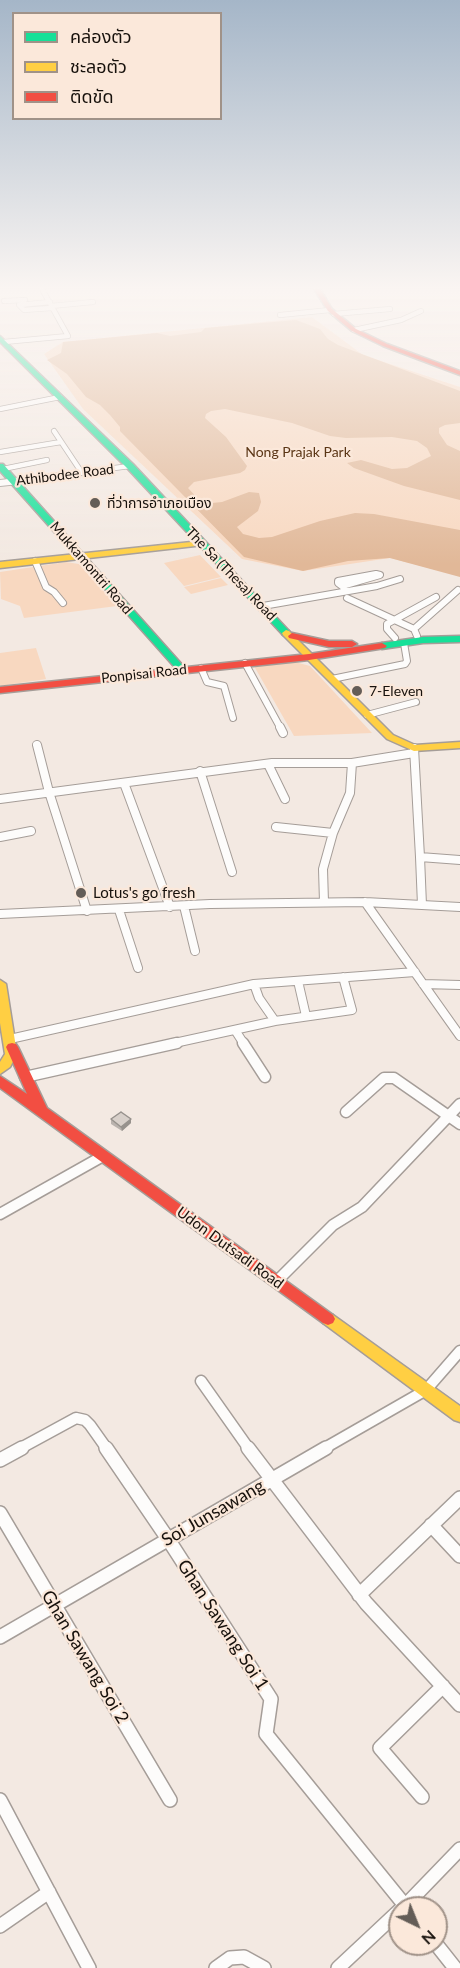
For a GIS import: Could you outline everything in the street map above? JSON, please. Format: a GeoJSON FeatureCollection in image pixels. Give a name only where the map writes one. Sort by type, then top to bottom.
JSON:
{"type":"FeatureCollection","features":[{"type":"Feature","properties":{"kind":"street","name":"The Sa (Thesa) Road"},"geometry":{"type":"LineString","coordinates":[[44,381],[130,466],[367,715],[397,742],[414,750]]}},
{"type":"Feature","properties":{"kind":"street"},"geometry":{"type":"LineString","coordinates":[[0,409],[60,397]]}},
{"type":"Feature","properties":{"kind":"street"},"geometry":{"type":"LineString","coordinates":[[54,431],[82,472]]}},
{"type":"Feature","properties":{"kind":"street"},"geometry":{"type":"LineString","coordinates":[[0,452],[61,442]]}},
{"type":"Feature","properties":{"kind":"street"},"geometry":{"type":"LineString","coordinates":[[1,468],[47,460]]}},
{"type":"Feature","properties":{"kind":"street","name":"Athibodee Road"},"geometry":{"type":"LineString","coordinates":[[0,483],[130,466]]}},
{"type":"Feature","properties":{"kind":"street","name":"Mukkamontri Road"},"geometry":{"type":"LineString","coordinates":[[1,468],[182,670]]}},
{"type":"Feature","properties":{"kind":"street"},"geometry":{"type":"LineString","coordinates":[[0,565],[201,543]]}},
{"type":"Feature","properties":{"kind":"street"},"geometry":{"type":"LineString","coordinates":[[35,561],[46,587],[54,592],[63,603]]}},
{"type":"Feature","properties":{"kind":"street"},"geometry":{"type":"LineString","coordinates":[[345,592],[380,575],[338,581],[345,592],[416,632],[458,590]]}},
{"type":"Feature","properties":{"kind":"street"},"geometry":{"type":"LineString","coordinates":[[262,606],[345,592],[400,579]]}},
{"type":"Feature","properties":{"kind":"street"},"geometry":{"type":"LineString","coordinates":[[328,675],[405,664],[407,661],[400,640],[386,627],[436,597]]}},
{"type":"Feature","properties":{"kind":"street","name":"Ponpisai Road"},"geometry":{"type":"LineString","coordinates":[[400,640],[416,632],[460,634]]}},
{"type":"Feature","properties":{"kind":"street"},"geometry":{"type":"LineString","coordinates":[[291,636],[353,647]]}},
{"type":"Feature","properties":{"kind":"street","name":"Ponpisai Road"},"geometry":{"type":"LineString","coordinates":[[0,690],[288,658],[400,640],[460,639]]}},
{"type":"Feature","properties":{"kind":"street"},"geometry":{"type":"LineString","coordinates":[[328,675],[339,654],[353,647]]}},
{"type":"Feature","properties":{"kind":"street"},"geometry":{"type":"LineString","coordinates":[[245,663],[283,733]]}},
{"type":"Feature","properties":{"kind":"street"},"geometry":{"type":"LineString","coordinates":[[201,668],[207,682],[224,686],[233,718]]}},
{"type":"Feature","properties":{"kind":"street"},"geometry":{"type":"LineString","coordinates":[[367,715],[416,702]]}},
{"type":"Feature","properties":{"kind":"street"},"geometry":{"type":"LineString","coordinates":[[0,799],[200,771],[268,764],[352,763],[414,750],[460,745]]}},
{"type":"Feature","properties":{"kind":"street"},"geometry":{"type":"LineString","coordinates":[[37,746],[49,792],[87,911]]}},
{"type":"Feature","properties":{"kind":"street"},"geometry":{"type":"LineString","coordinates":[[414,750],[422,905]]}},
{"type":"Feature","properties":{"kind":"street"},"geometry":{"type":"LineString","coordinates":[[324,903],[322,869],[333,833],[350,793],[352,763]]}},
{"type":"Feature","properties":{"kind":"street"},"geometry":{"type":"LineString","coordinates":[[268,764],[285,799]]}},
{"type":"Feature","properties":{"kind":"street"},"geometry":{"type":"LineString","coordinates":[[200,771],[232,872]]}},
{"type":"Feature","properties":{"kind":"street"},"geometry":{"type":"LineString","coordinates":[[124,783],[170,907]]}},
{"type":"Feature","properties":{"kind":"street"},"geometry":{"type":"LineString","coordinates":[[276,827],[333,833]]}},
{"type":"Feature","properties":{"kind":"street"},"geometry":{"type":"LineString","coordinates":[[0,837],[31,831]]}},
{"type":"Feature","properties":{"kind":"street"},"geometry":{"type":"LineString","coordinates":[[420,857],[460,860]]}},
{"type":"Feature","properties":{"kind":"street"},"geometry":{"type":"LineString","coordinates":[[0,914],[184,906],[365,902],[460,907]]}},
{"type":"Feature","properties":{"kind":"street"},"geometry":{"type":"LineString","coordinates":[[365,902],[460,1036]]}},
{"type":"Feature","properties":{"kind":"street"},"geometry":{"type":"LineString","coordinates":[[184,906],[195,951]]}},
{"type":"Feature","properties":{"kind":"street"},"geometry":{"type":"LineString","coordinates":[[119,910],[138,968]]}},
{"type":"Feature","properties":{"kind":"street"},"geometry":{"type":"LineString","coordinates":[[0,1056],[10,1041],[254,984],[415,972]]}},
{"type":"Feature","properties":{"kind":"street"},"geometry":{"type":"LineString","coordinates":[[25,1077],[275,1021],[352,1010],[343,977]]}},
{"type":"Feature","properties":{"kind":"street"},"geometry":{"type":"LineString","coordinates":[[298,981],[306,1016]]}},
{"type":"Feature","properties":{"kind":"street"},"geometry":{"type":"LineString","coordinates":[[0,984],[10,1041],[42,1112]]}},
{"type":"Feature","properties":{"kind":"street"},"geometry":{"type":"LineString","coordinates":[[254,984],[258,998],[275,1021]]}},
{"type":"Feature","properties":{"kind":"street"},"geometry":{"type":"LineString","coordinates":[[423,984],[460,985]]}},
{"type":"Feature","properties":{"kind":"street"},"geometry":{"type":"LineString","coordinates":[[235,1030],[264,1077]]}},
{"type":"Feature","properties":{"kind":"street"},"geometry":{"type":"LineString","coordinates":[[0,1069],[9,1060],[10,1041]]}},
{"type":"Feature","properties":{"kind":"street"},"geometry":{"type":"LineString","coordinates":[[346,1112],[384,1078],[394,1078],[460,1124]]}},
{"type":"Feature","properties":{"kind":"street","name":"Udon Dutsadi Road"},"geometry":{"type":"LineString","coordinates":[[0,1081],[460,1415]]}},
{"type":"Feature","properties":{"kind":"street"},"geometry":{"type":"LineString","coordinates":[[277,1281],[333,1225],[362,1207],[460,1104]]}},
{"type":"Feature","properties":{"kind":"street"},"geometry":{"type":"LineString","coordinates":[[0,1215],[103,1156]]}},
{"type":"Feature","properties":{"kind":"street","name":"Soi Junsawang"},"geometry":{"type":"LineString","coordinates":[[0,1637],[426,1390],[460,1352]]}},
{"type":"Feature","properties":{"kind":"street"},"geometry":{"type":"LineString","coordinates":[[201,1381],[271,1480],[359,1595],[460,1705]]}},
{"type":"Feature","properties":{"kind":"street","name":"Ghan Sawang Soi 1"},"geometry":{"type":"LineString","coordinates":[[0,1460],[76,1418],[85,1420],[90,1425],[168,1539],[270,1699],[266,1734],[394,1896]]}},
{"type":"Feature","properties":{"kind":"street"},"geometry":{"type":"LineString","coordinates":[[359,1595],[460,1498]]}},
{"type":"Feature","properties":{"kind":"street","name":"Ghan Sawang Soi 2"},"geometry":{"type":"LineString","coordinates":[[0,1513],[170,1800]]}},
{"type":"Feature","properties":{"kind":"street"},"geometry":{"type":"LineString","coordinates":[[431,1525],[460,1556]]}},
{"type":"Feature","properties":{"kind":"street"},"geometry":{"type":"LineString","coordinates":[[422,1797],[380,1748],[443,1686]]}},
{"type":"Feature","properties":{"kind":"street"},"geometry":{"type":"LineString","coordinates":[[0,1800],[89,1968]]}},
{"type":"Feature","properties":{"kind":"street"},"geometry":{"type":"LineString","coordinates":[[415,1896],[460,1849]]}},
{"type":"Feature","properties":{"kind":"street"},"geometry":{"type":"LineString","coordinates":[[0,1926],[49,1892]]}},
{"type":"Feature","properties":{"kind":"street"},"geometry":{"type":"LineString","coordinates":[[338,1968],[388,1923]]}},
{"type":"Feature","properties":{"kind":"street"},"geometry":{"type":"LineString","coordinates":[[446,1956],[455,1968]]}},
{"type":"Feature","properties":{"kind":"street"},"geometry":{"type":"LineString","coordinates":[[216,1968],[230,1958],[244,1958],[264,1968]]}},
{"type":"Feature","properties":{"kind":"green space","name":"Nong Prajak Park"},"geometry":{"type":"Polygon","coordinates":[[[63,381],[441,381],[460,387],[460,576],[390,558],[303,571],[242,559],[83,409],[63,381]]]}},
{"type":"Feature","properties":{"kind":"green space"},"geometry":{"type":"Polygon","coordinates":[[[200,555],[221,577],[184,586],[164,563],[200,555]]]}},
{"type":"Feature","properties":{"kind":"green space"},"geometry":{"type":"Polygon","coordinates":[[[66,562],[79,564],[117,606],[24,618],[20,606],[1,599],[0,572],[66,562]]]}},
{"type":"Feature","properties":{"kind":"green space"},"geometry":{"type":"Polygon","coordinates":[[[221,578],[228,585],[191,594],[184,587],[221,578]]]}},
{"type":"Feature","properties":{"kind":"green space"},"geometry":{"type":"Polygon","coordinates":[[[36,648],[46,679],[0,686],[0,653],[36,648]]]}},
{"type":"Feature","properties":{"kind":"green space"},"geometry":{"type":"Polygon","coordinates":[[[295,662],[310,666],[372,733],[294,736],[254,666],[295,662]]]}},
{"type":"Feature","properties":{"kind":"shaded area"},"geometry":{"type":"Polygon","coordinates":[[[73,381],[433,381],[460,391],[460,423],[445,425],[439,428],[439,433],[447,445],[460,451],[460,500],[404,486],[354,468],[347,463],[361,460],[392,469],[407,468],[431,456],[427,448],[417,441],[392,437],[330,436],[292,423],[225,409],[211,411],[206,414],[205,418],[226,437],[247,466],[240,473],[194,482],[188,488],[201,502],[212,503],[222,502],[249,492],[259,493],[261,502],[258,511],[237,527],[243,534],[259,538],[272,537],[320,521],[355,513],[374,514],[460,530],[460,577],[390,558],[348,561],[303,571],[244,557],[120,431],[120,427],[110,415],[100,405],[86,397],[73,381]]]}},
{"type":"Feature","properties":{"kind":"building"},"geometry":{"type":"Polygon","coordinates":[[[121,1112],[131,1119],[121,1127],[111,1119],[121,1112]]]}},
{"type":"Feature","properties":{"kind":"traffic: fast"},"geometry":{"type":"LineString","coordinates":[[44,381],[130,466],[286,633]]}},
{"type":"Feature","properties":{"kind":"traffic: fast"},"geometry":{"type":"LineString","coordinates":[[0,466],[182,670]]}},
{"type":"Feature","properties":{"kind":"traffic: fast"},"geometry":{"type":"LineString","coordinates":[[382,646],[423,640],[460,639]]}},
{"type":"Feature","properties":{"kind":"traffic: slow"},"geometry":{"type":"LineString","coordinates":[[0,565],[201,543]]}},
{"type":"Feature","properties":{"kind":"traffic: slow"},"geometry":{"type":"LineString","coordinates":[[286,633],[390,737],[414,748],[460,745]]}},
{"type":"Feature","properties":{"kind":"traffic: slow"},"geometry":{"type":"LineString","coordinates":[[0,984],[11,1054],[6,1064],[0,1069]]}},
{"type":"Feature","properties":{"kind":"traffic: slow"},"geometry":{"type":"LineString","coordinates":[[328,1319],[460,1415]]}},
{"type":"Feature","properties":{"kind":"traffic: jam"},"geometry":{"type":"LineString","coordinates":[[292,636],[329,644],[352,644]]}},
{"type":"Feature","properties":{"kind":"traffic: jam"},"geometry":{"type":"LineString","coordinates":[[0,690],[309,657],[382,646]]}},
{"type":"Feature","properties":{"kind":"traffic: jam"},"geometry":{"type":"LineString","coordinates":[[12,1047],[42,1112]]}},
{"type":"Feature","properties":{"kind":"traffic: jam"},"geometry":{"type":"LineString","coordinates":[[0,1081],[328,1319]]}},
{"type":"Feature","properties":{"kind":"place","name":"ที่ว่าการอำเภอเมือง"},"geometry":{"type":"Point","coordinates":[95,503]}},
{"type":"Feature","properties":{"kind":"place","name":"7-Eleven"},"geometry":{"type":"Point","coordinates":[357,691]}},
{"type":"Feature","properties":{"kind":"place","name":"Lotus's go fresh"},"geometry":{"type":"Point","coordinates":[81,893]}}]}
